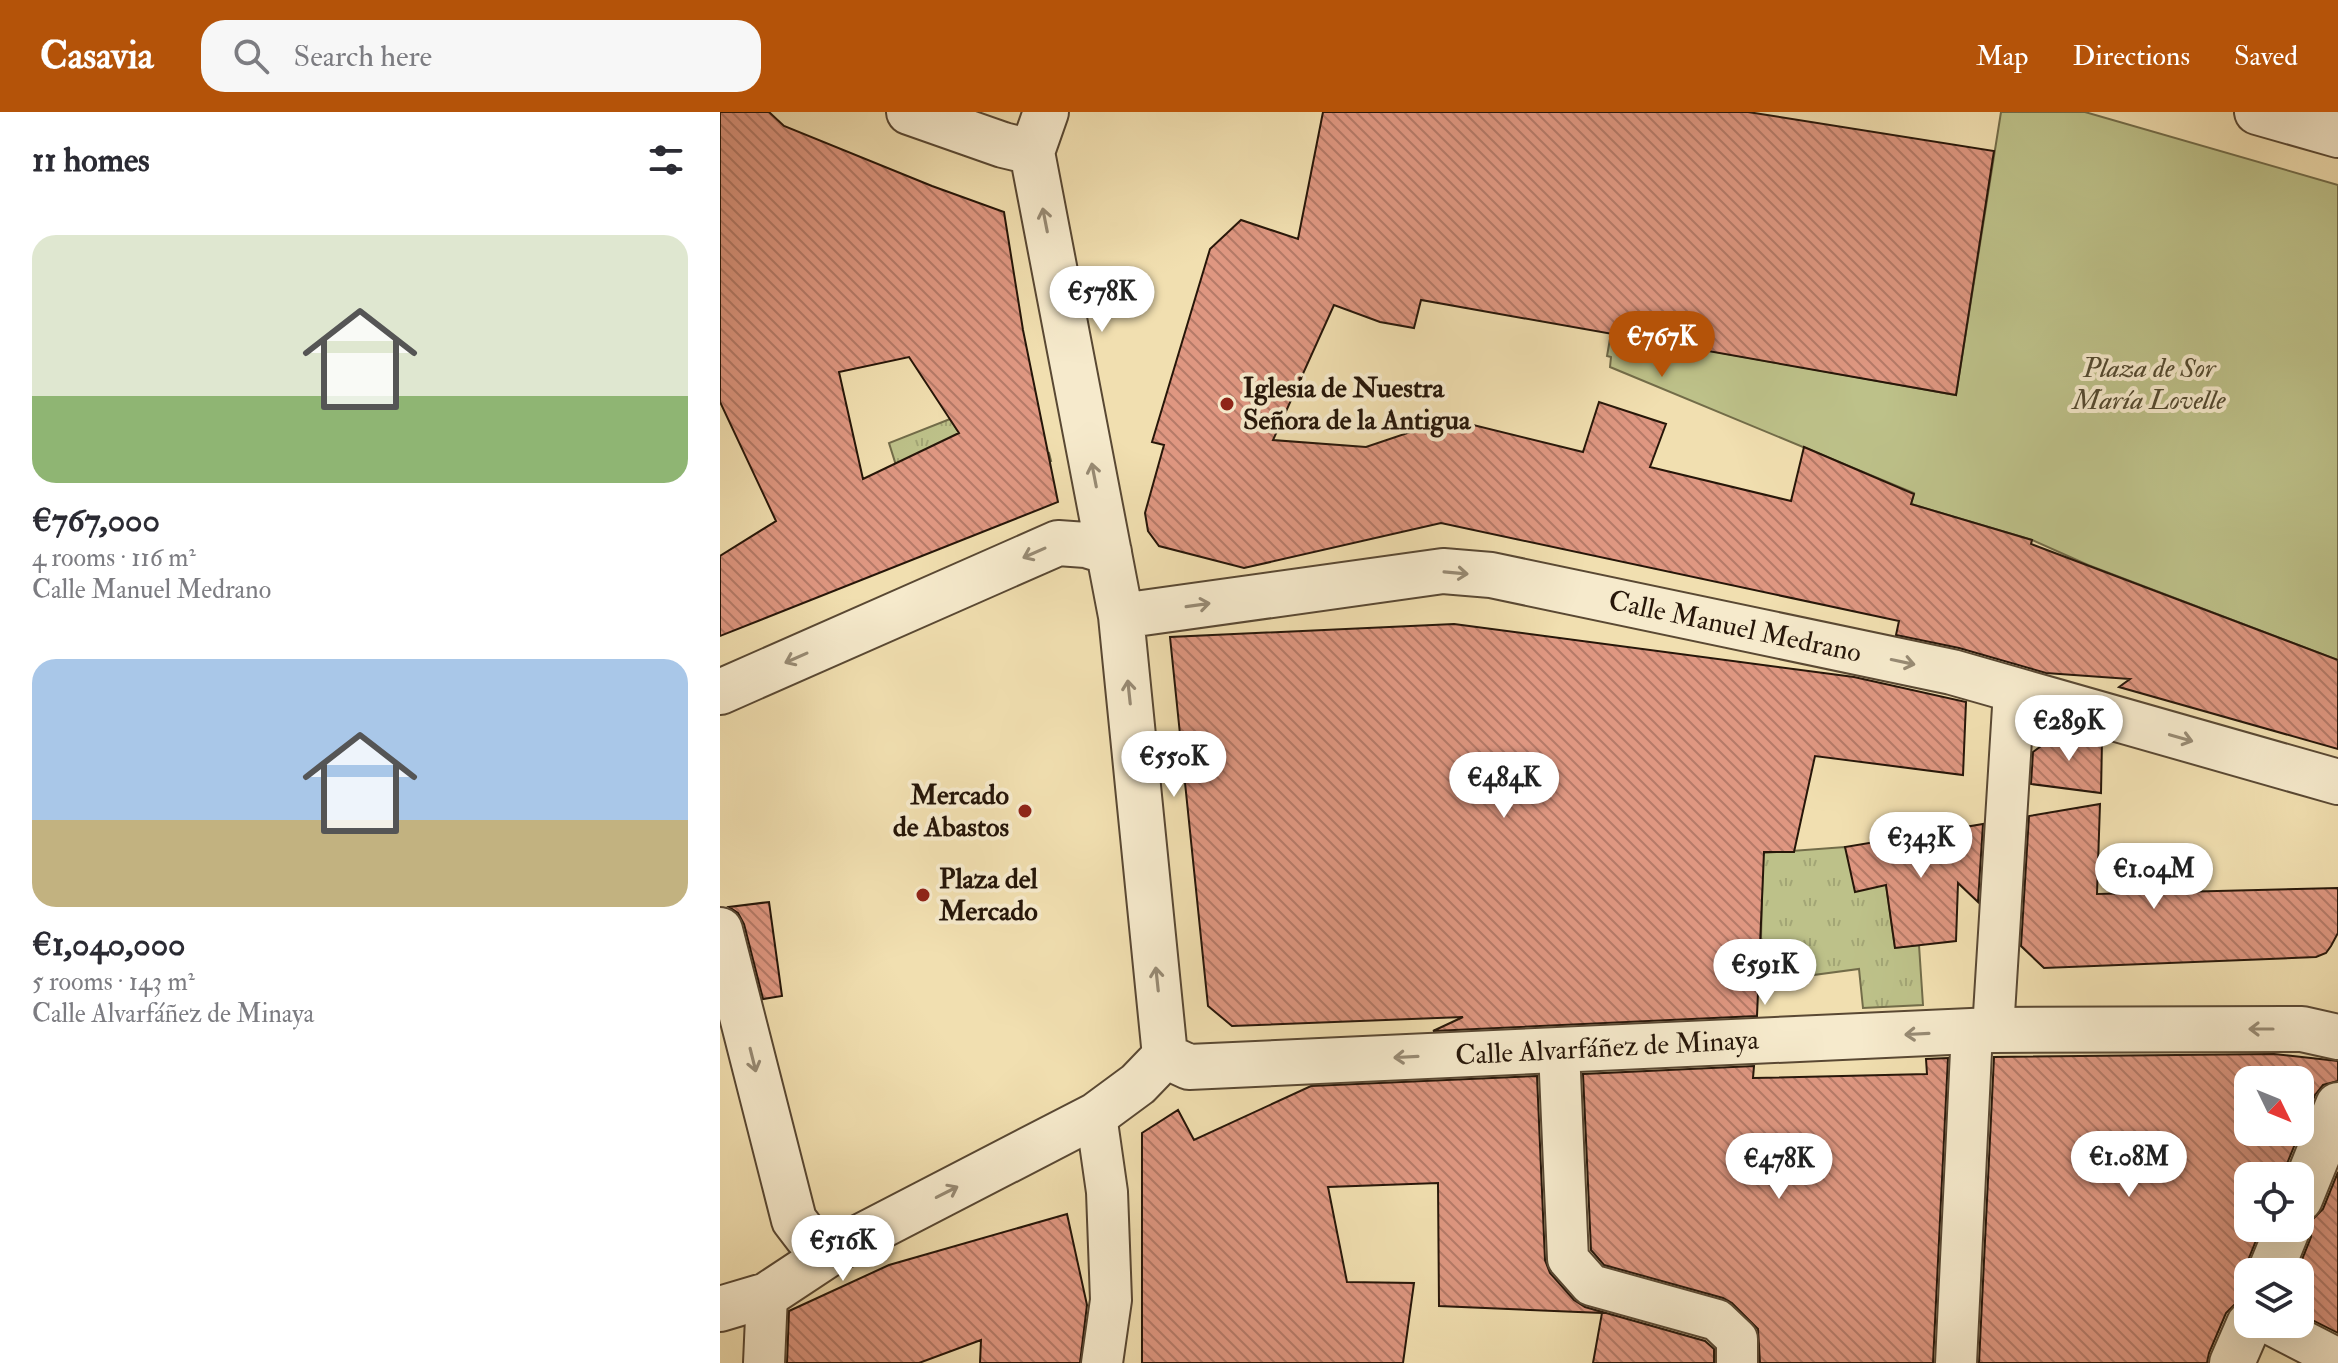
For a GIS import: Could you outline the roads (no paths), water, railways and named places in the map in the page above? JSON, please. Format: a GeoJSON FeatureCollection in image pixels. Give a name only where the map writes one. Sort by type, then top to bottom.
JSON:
{"type":"FeatureCollection","features":[{"type":"Feature","properties":{"kind":"street"},"geometry":{"type":"LineString","coordinates":[[720,1309],[767,1295],[835,1250],[1096,1115],[1138,1084],[1165,1056],[1121,616],[1039,132],[1003,145],[909,112]]}},
{"type":"Feature","properties":{"kind":"street"},"geometry":{"type":"LineString","coordinates":[[2257,112],[2338,135]]}},
{"type":"Feature","properties":{"kind":"street"},"geometry":{"type":"LineString","coordinates":[[720,692],[1058,543],[1086,545],[1109,552]]}},
{"type":"Feature","properties":{"kind":"street","name":"Calle Manuel Medrano"},"geometry":{"type":"LineString","coordinates":[[1121,616],[1443,571],[1491,575],[1952,672],[2338,782]]}},
{"type":"Feature","properties":{"kind":"street"},"geometry":{"type":"LineString","coordinates":[[1956,1363],[1982,1031],[2014,691]]}},
{"type":"Feature","properties":{"kind":"street"},"geometry":{"type":"LineString","coordinates":[[720,930],[794,1220],[807,1237],[835,1250]]}},
{"type":"Feature","properties":{"kind":"street","name":"Calle Alvarfáñez de Minaya"},"geometry":{"type":"LineString","coordinates":[[1165,1056],[1189,1067],[1982,1031],[2302,1029],[2338,1037]]}},
{"type":"Feature","properties":{"kind":"street"},"geometry":{"type":"LineString","coordinates":[[1559,1050],[1568,1259],[1591,1285],[1717,1320],[1737,1339],[1737,1363]]}},
{"type":"Feature","properties":{"kind":"street"},"geometry":{"type":"LineString","coordinates":[[2314,1164],[2338,1105]]}},
{"type":"Feature","properties":{"kind":"street"},"geometry":{"type":"LineString","coordinates":[[1096,1115],[1107,1192],[1111,1300],[1102,1363]]}},
{"type":"Feature","properties":{"kind":"street"},"geometry":{"type":"LineString","coordinates":[[764,1363],[767,1295]]}},
{"type":"Feature","properties":{"kind":"street"},"geometry":{"type":"LineString","coordinates":[[2232,1363],[2243,1338]]}},
{"type":"Feature","properties":{"kind":"street"},"geometry":{"type":"LineString","coordinates":[[2297,1338],[2338,1359]]}},
{"type":"Feature","properties":{"kind":"place","name":"Iglesia de Nuestra Señora de la Antigua"},"geometry":{"type":"Point","coordinates":[1227,404]}},
{"type":"Feature","properties":{"kind":"place","name":"Mercado de Abastos"},"geometry":{"type":"Point","coordinates":[1025,811]}},
{"type":"Feature","properties":{"kind":"place","name":"Plaza del Mercado"},"geometry":{"type":"Point","coordinates":[923,895]}},
{"type":"Feature","properties":{"kind":"park label","name":"Plaza de Sor María Lovelle"},"geometry":{"type":"Point","coordinates":[2149,384]}}]}
